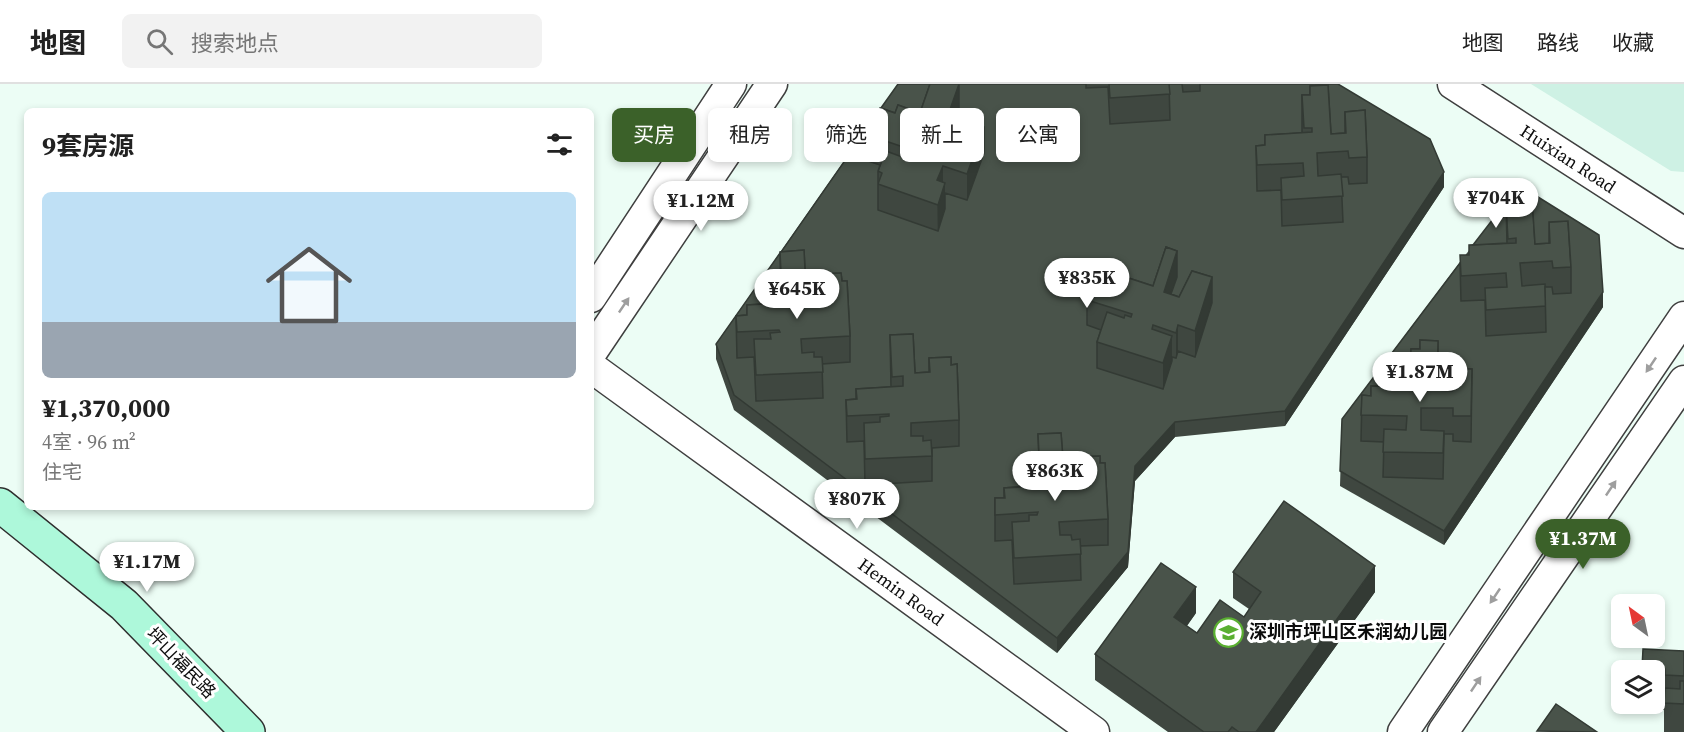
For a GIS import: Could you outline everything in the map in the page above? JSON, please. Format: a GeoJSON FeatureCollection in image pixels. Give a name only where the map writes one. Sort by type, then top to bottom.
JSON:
{"type":"FeatureCollection","features":[{"type":"Feature","properties":{"kind":"street"},"geometry":{"type":"LineString","coordinates":[[594,292],[731,84]]}},
{"type":"Feature","properties":{"kind":"street"},"geometry":{"type":"LineString","coordinates":[[594,349],[772,84]]}},
{"type":"Feature","properties":{"kind":"street","name":"Huixian Road"},"geometry":{"type":"LineString","coordinates":[[1453,84],[1684,233]]}},
{"type":"Feature","properties":{"kind":"street"},"geometry":{"type":"LineString","coordinates":[[1403,732],[1684,317]]}},
{"type":"Feature","properties":{"kind":"street","name":"Hemin Road"},"geometry":{"type":"LineString","coordinates":[[594,369],[1094,732]]}},
{"type":"Feature","properties":{"kind":"street"},"geometry":{"type":"LineString","coordinates":[[1443,732],[1684,381]]}},
{"type":"Feature","properties":{"kind":"street","name":"坪山福民路"},"geometry":{"type":"LineString","coordinates":[[0,506],[124,605],[248,732]]}},
{"type":"Feature","properties":{"kind":"green space"},"geometry":{"type":"Polygon","coordinates":[[[1531,84],[1684,84],[1684,172],[1671,171],[1531,84]]]}},
{"type":"Feature","properties":{"kind":"building"},"geometry":{"type":"Polygon","coordinates":[[[898,84],[930,84],[922,108],[906,108],[898,105],[895,113],[888,110],[888,108],[881,108],[898,84]]]}},
{"type":"Feature","properties":{"kind":"building"},"geometry":{"type":"Polygon","coordinates":[[[930,84],[959,84],[951,108],[922,108],[930,84]]]}},
{"type":"Feature","properties":{"kind":"building"},"geometry":{"type":"Polygon","coordinates":[[[959,84],[1086,84],[1086,88],[1108,87],[1110,124],[1170,120],[1169,84],[1182,84],[1183,92],[1200,91],[1200,84],[1338,84],[1430,139],[1444,172],[1285,411],[1175,422],[1135,466],[1128,552],[1057,638],[734,395],[716,344],[780,253],[781,303],[747,305],[747,315],[736,316],[737,358],[754,357],[756,401],[823,398],[822,364],[850,362],[847,281],[842,281],[841,273],[820,274],[820,288],[806,289],[804,250],[781,252],[844,162],[871,162],[880,165],[878,210],[938,231],[945,209],[945,193],[967,200],[981,162],[984,162],[984,108],[959,108],[959,84]],[[1328,85],[1310,86],[1310,95],[1302,95],[1302,133],[1265,135],[1265,145],[1256,146],[1257,191],[1281,190],[1282,226],[1343,222],[1341,177],[1348,177],[1349,184],[1367,183],[1365,110],[1345,112],[1345,133],[1331,134],[1328,85]],[[1166,247],[1153,286],[1098,268],[1087,300],[1087,325],[1101,330],[1097,342],[1097,368],[1163,389],[1172,357],[1176,358],[1178,351],[1195,357],[1212,303],[1212,277],[1192,271],[1179,297],[1171,294],[1177,277],[1177,251],[1166,247]],[[913,334],[890,335],[891,387],[856,389],[856,399],[846,400],[847,442],[864,441],[865,485],[932,481],[932,448],[959,446],[957,364],[951,365],[951,357],[929,358],[929,372],[915,373],[913,334]],[[1061,433],[1038,434],[1040,485],[1004,488],[1004,498],[995,498],[995,541],[1012,540],[1014,584],[1081,580],[1080,546],[1108,545],[1105,463],[1100,463],[1100,456],[1078,457],[1078,471],[1064,472],[1061,433]]]}},
{"type":"Feature","properties":{"kind":"building"},"geometry":{"type":"Polygon","coordinates":[[[1109,84],[1169,84],[1170,94],[1110,98],[1109,84]]]}},
{"type":"Feature","properties":{"kind":"building"},"geometry":{"type":"Polygon","coordinates":[[[1328,85],[1331,134],[1346,133],[1345,112],[1365,110],[1367,157],[1349,158],[1348,151],[1317,153],[1318,176],[1341,174],[1343,196],[1282,200],[1281,178],[1304,176],[1303,163],[1257,165],[1256,146],[1265,145],[1265,135],[1312,132],[1312,128],[1304,128],[1302,95],[1310,95],[1310,86],[1328,85]]]}},
{"type":"Feature","properties":{"kind":"building"},"geometry":{"type":"Polygon","coordinates":[[[898,105],[906,108],[900,108],[900,146],[888,142],[888,111],[895,113],[898,105]]]}},
{"type":"Feature","properties":{"kind":"building"},"geometry":{"type":"Polygon","coordinates":[[[888,152],[900,156],[900,162],[971,162],[967,174],[943,166],[937,180],[945,183],[938,205],[878,184],[882,173],[878,171],[882,162],[888,162],[888,152]]]}},
{"type":"Feature","properties":{"kind":"building"},"geometry":{"type":"Polygon","coordinates":[[[1532,195],[1535,244],[1550,243],[1549,222],[1568,221],[1571,267],[1553,268],[1552,261],[1520,263],[1522,286],[1545,284],[1546,306],[1486,310],[1485,288],[1507,287],[1506,273],[1461,276],[1460,255],[1469,255],[1469,245],[1516,243],[1516,238],[1508,239],[1506,205],[1515,205],[1514,196],[1532,195]]]}},
{"type":"Feature","properties":{"kind":"building"},"geometry":{"type":"Polygon","coordinates":[[[1538,197],[1599,235],[1603,292],[1444,531],[1340,471],[1342,419],[1460,263],[1461,301],[1485,300],[1486,336],[1546,332],[1545,287],[1552,287],[1553,294],[1571,293],[1568,221],[1549,222],[1549,243],[1535,244],[1532,198],[1538,197]],[[1420,340],[1420,349],[1411,349],[1410,387],[1371,386],[1371,396],[1362,395],[1361,441],[1384,442],[1383,477],[1443,479],[1444,434],[1453,434],[1453,441],[1471,442],[1472,369],[1453,369],[1452,391],[1438,390],[1438,341],[1420,340]]]}},
{"type":"Feature","properties":{"kind":"building"},"geometry":{"type":"Polygon","coordinates":[[[1514,200],[1514,205],[1506,205],[1507,243],[1473,245],[1507,201],[1514,200]]]}},
{"type":"Feature","properties":{"kind":"building"},"geometry":{"type":"Polygon","coordinates":[[[1166,247],[1177,251],[1164,292],[1179,297],[1192,271],[1212,277],[1195,331],[1178,325],[1176,333],[1153,325],[1152,329],[1172,336],[1163,363],[1097,342],[1107,312],[1124,318],[1125,315],[1131,317],[1132,314],[1087,300],[1098,268],[1153,286],[1166,247]]]}},
{"type":"Feature","properties":{"kind":"building"},"geometry":{"type":"Polygon","coordinates":[[[804,250],[806,289],[820,288],[820,274],[841,273],[842,281],[847,281],[850,336],[801,339],[802,353],[814,352],[814,357],[822,357],[823,372],[756,375],[754,339],[771,339],[770,333],[780,332],[779,330],[737,332],[736,316],[747,315],[747,305],[794,302],[793,292],[782,293],[780,252],[804,250]]]}},
{"type":"Feature","properties":{"kind":"building"},"geometry":{"type":"Polygon","coordinates":[[[913,334],[915,373],[930,372],[929,358],[951,357],[951,365],[957,364],[959,420],[911,423],[911,436],[923,436],[923,441],[931,440],[932,456],[865,459],[864,423],[880,422],[880,417],[889,416],[889,414],[847,416],[846,400],[857,399],[856,389],[903,386],[903,376],[892,377],[890,335],[913,334]]]}},
{"type":"Feature","properties":{"kind":"building"},"geometry":{"type":"Polygon","coordinates":[[[1420,340],[1438,341],[1437,390],[1452,391],[1453,369],[1472,369],[1471,416],[1453,416],[1453,408],[1421,408],[1421,430],[1444,431],[1443,453],[1383,452],[1384,429],[1406,430],[1407,416],[1361,415],[1362,395],[1371,396],[1371,386],[1419,387],[1419,382],[1410,382],[1411,349],[1420,349],[1420,340]]]}},
{"type":"Feature","properties":{"kind":"building"},"geometry":{"type":"Polygon","coordinates":[[[1061,433],[1064,472],[1079,471],[1078,457],[1100,456],[1100,463],[1105,463],[1108,519],[1059,522],[1060,535],[1071,535],[1072,540],[1080,539],[1081,554],[1014,558],[1012,522],[1029,521],[1029,515],[1037,515],[1038,512],[995,515],[995,498],[1005,498],[1004,488],[1052,485],[1051,474],[1040,475],[1038,434],[1061,433]]]}},
{"type":"Feature","properties":{"kind":"building","name":"深圳市坪山区禾润幼儿园"},"geometry":{"type":"Polygon","coordinates":[[[1284,501],[1375,566],[1256,732],[1239,732],[1232,727],[1228,732],[1204,732],[1095,654],[1161,563],[1196,587],[1174,617],[1197,633],[1220,600],[1244,617],[1261,592],[1233,572],[1284,501]]]}},
{"type":"Feature","properties":{"kind":"building"},"geometry":{"type":"Polygon","coordinates":[[[1643,649],[1684,651],[1684,676],[1665,675],[1665,660],[1642,660],[1643,649]]]}},
{"type":"Feature","properties":{"kind":"building"},"geometry":{"type":"Polygon","coordinates":[[[1680,681],[1684,681],[1684,704],[1665,703],[1665,688],[1680,689],[1680,681]]]}},
{"type":"Feature","properties":{"kind":"building"},"geometry":{"type":"Polygon","coordinates":[[[1556,704],[1597,732],[1537,731],[1556,704]]]}},
{"type":"Feature","properties":{"kind":"place","name":"深圳市坪山区禾润幼儿园"},"geometry":{"type":"Point","coordinates":[1228,632]}}]}
